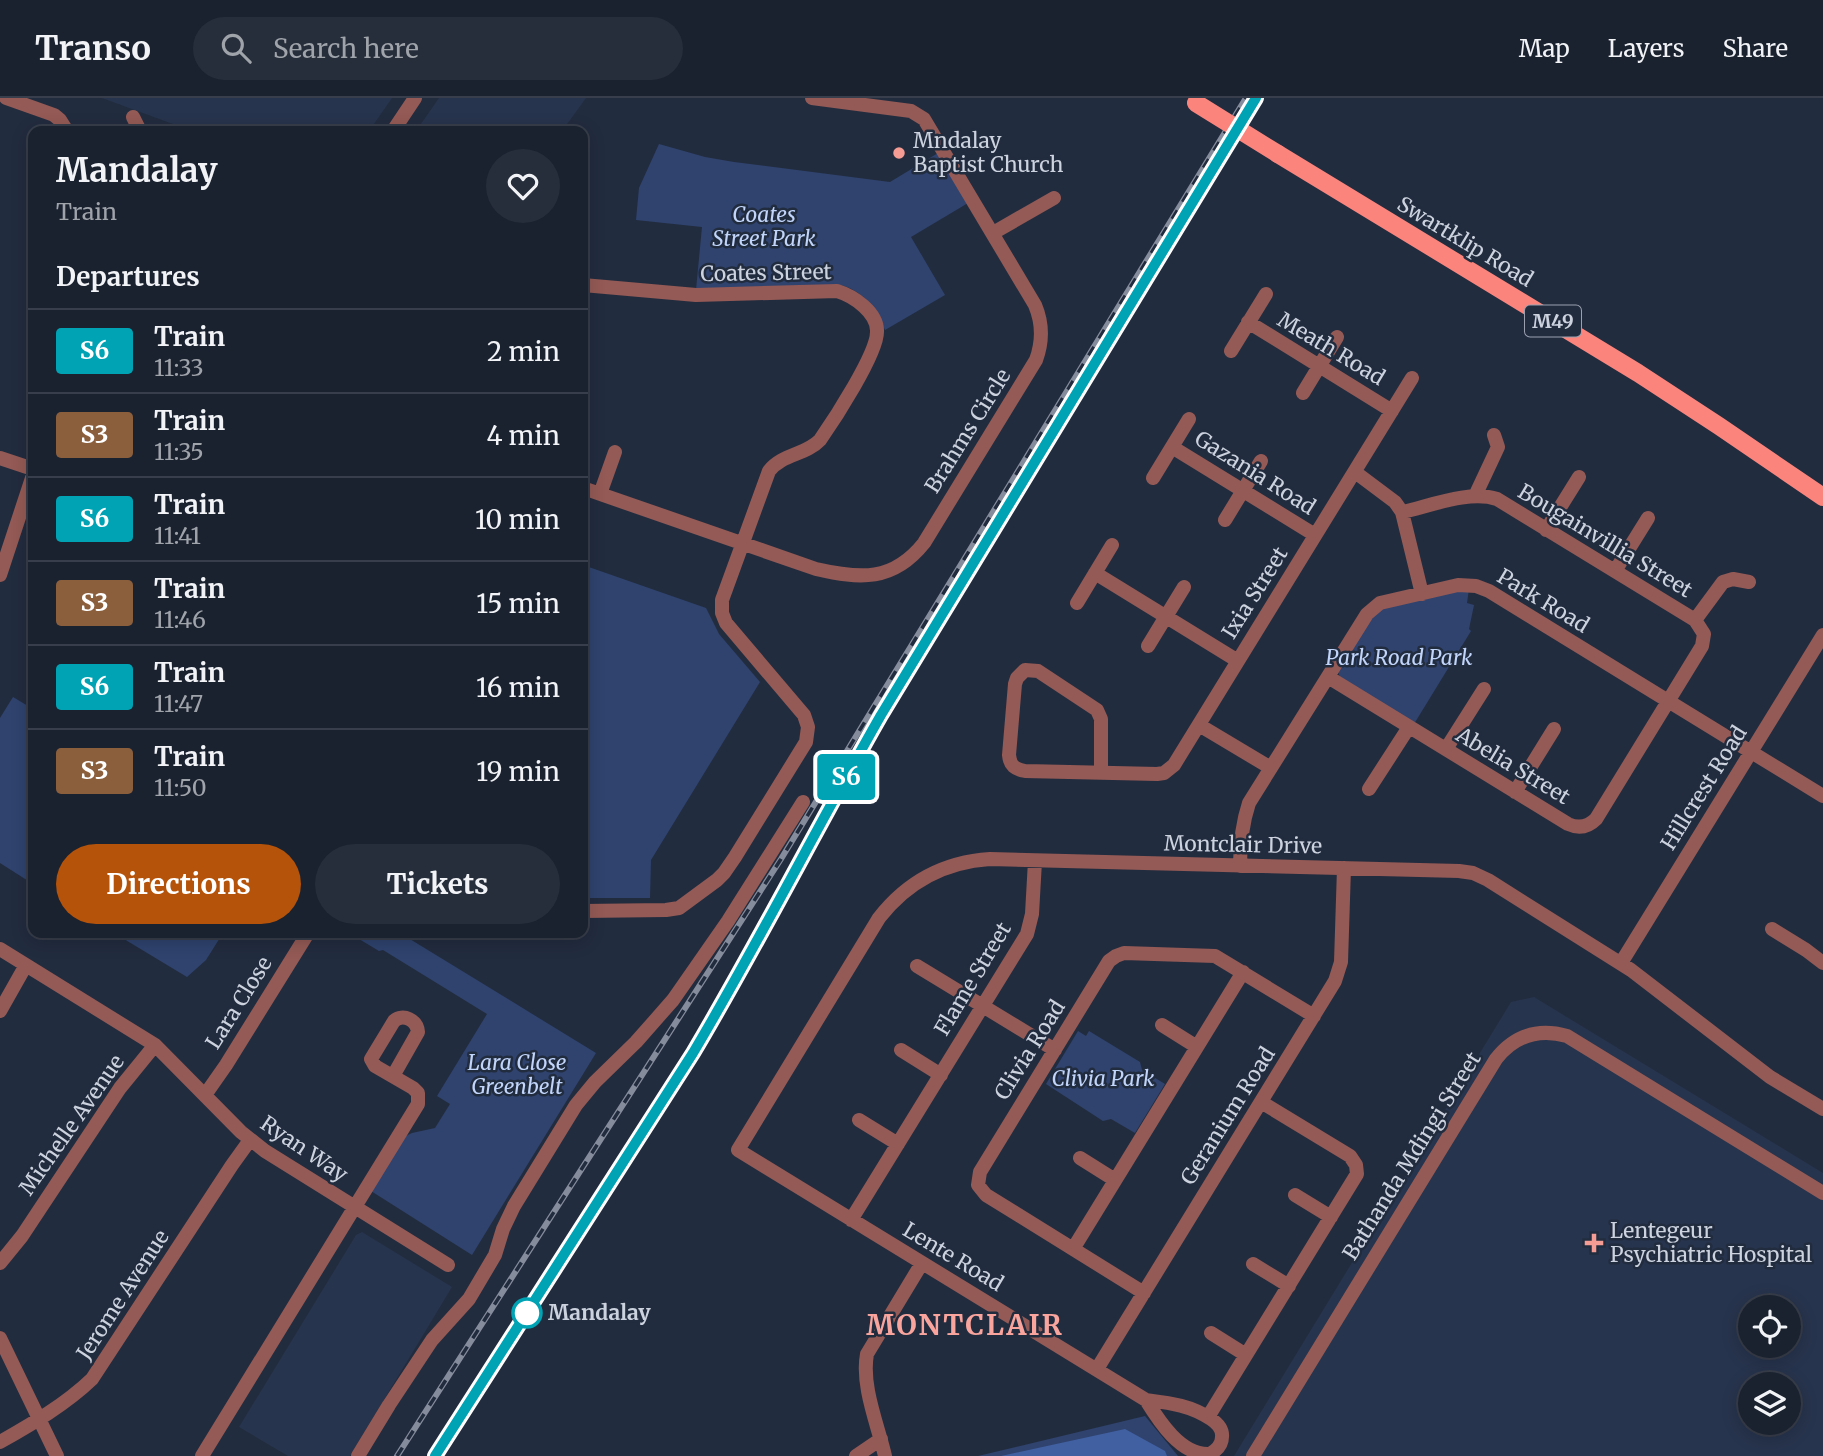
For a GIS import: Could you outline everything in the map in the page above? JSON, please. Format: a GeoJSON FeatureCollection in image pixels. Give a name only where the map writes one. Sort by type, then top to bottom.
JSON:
{"type":"FeatureCollection","features":[{"type":"Feature","properties":{"kind":"main road","name":"Swartklip Road"},"geometry":{"type":"LineString","coordinates":[[1191,101],[1637,373],[1823,497]]}},
{"type":"Feature","properties":{"kind":"street"},"geometry":{"type":"LineString","coordinates":[[6,98],[54,115],[64,126]]}},
{"type":"Feature","properties":{"kind":"street"},"geometry":{"type":"LineString","coordinates":[[396,126],[415,98]]}},
{"type":"Feature","properties":{"kind":"street","name":"Brahms Circle"},"geometry":{"type":"LineString","coordinates":[[588,490],[816,569],[856,576],[876,575],[904,563],[918,550],[1036,360],[1041,345],[1041,321],[1035,305],[928,123],[911,111],[812,98]]}},
{"type":"Feature","properties":{"kind":"street"},"geometry":{"type":"LineString","coordinates":[[133,117],[138,126]]}},
{"type":"Feature","properties":{"kind":"street"},"geometry":{"type":"LineString","coordinates":[[993,233],[1054,198]]}},
{"type":"Feature","properties":{"kind":"street","name":"Coates Street"},"geometry":{"type":"LineString","coordinates":[[588,285],[696,295],[837,291],[859,301],[874,320],[878,334],[872,353],[820,440],[808,449],[780,461],[769,471],[722,600],[722,613],[729,626],[804,715],[808,727],[806,742],[735,857],[717,880],[679,908],[666,911],[588,911]]}},
{"type":"Feature","properties":{"kind":"street"},"geometry":{"type":"LineString","coordinates":[[1231,351],[1266,293]]}},
{"type":"Feature","properties":{"kind":"street","name":"Meath Road"},"geometry":{"type":"LineString","coordinates":[[1248,322],[1392,411]]}},
{"type":"Feature","properties":{"kind":"street"},"geometry":{"type":"LineString","coordinates":[[1303,393],[1337,337]]}},
{"type":"Feature","properties":{"kind":"street","name":"Ixia Street"},"geometry":{"type":"LineString","coordinates":[[1101,772],[1101,719],[1097,710],[1038,671],[1032,669],[1020,673],[1014,684],[1009,755],[1012,765],[1018,770],[1025,771],[1164,773],[1174,765],[1412,378]]}},
{"type":"Feature","properties":{"kind":"street"},"geometry":{"type":"LineString","coordinates":[[1153,478],[1189,419]]}},
{"type":"Feature","properties":{"kind":"street"},"geometry":{"type":"LineString","coordinates":[[1475,496],[1499,446],[1494,435]]}},
{"type":"Feature","properties":{"kind":"street","name":"Gazania Road"},"geometry":{"type":"LineString","coordinates":[[1172,447],[1315,536]]}},
{"type":"Feature","properties":{"kind":"street"},"geometry":{"type":"LineString","coordinates":[[600,494],[615,452]]}},
{"type":"Feature","properties":{"kind":"street"},"geometry":{"type":"LineString","coordinates":[[0,458],[28,467]]}},
{"type":"Feature","properties":{"kind":"street"},"geometry":{"type":"LineString","coordinates":[[1225,520],[1261,461]]}},
{"type":"Feature","properties":{"kind":"street"},"geometry":{"type":"LineString","coordinates":[[1355,472],[1395,502],[1402,512],[1422,594]]}},
{"type":"Feature","properties":{"kind":"street"},"geometry":{"type":"LineString","coordinates":[[1546,530],[1579,478]]}},
{"type":"Feature","properties":{"kind":"street"},"geometry":{"type":"LineString","coordinates":[[0,575],[28,490]]}},
{"type":"Feature","properties":{"kind":"street","name":"Bougainvillia Street"},"geometry":{"type":"LineString","coordinates":[[1402,512],[1475,496],[1497,499],[1695,620],[1704,634],[1702,646],[1669,701]]}},
{"type":"Feature","properties":{"kind":"street"},"geometry":{"type":"LineString","coordinates":[[1615,571],[1648,518]]}},
{"type":"Feature","properties":{"kind":"street"},"geometry":{"type":"LineString","coordinates":[[1077,603],[1112,545]]}},
{"type":"Feature","properties":{"kind":"street"},"geometry":{"type":"LineString","coordinates":[[1095,573],[1238,661]]}},
{"type":"Feature","properties":{"kind":"street"},"geometry":{"type":"LineString","coordinates":[[1695,620],[1723,582],[1732,579],[1749,582]]}},
{"type":"Feature","properties":{"kind":"street","name":"Park Road"},"geometry":{"type":"LineString","coordinates":[[1240,866],[1241,833],[1250,803],[1371,610],[1380,603],[1458,585],[1476,586],[1489,591],[1823,796]]}},
{"type":"Feature","properties":{"kind":"street"},"geometry":{"type":"LineString","coordinates":[[1148,646],[1184,587]]}},
{"type":"Feature","properties":{"kind":"street","name":"Hillcrest Road"},"geometry":{"type":"LineString","coordinates":[[1621,963],[1823,635]]}},
{"type":"Feature","properties":{"kind":"street","name":"Abelia Street"},"geometry":{"type":"LineString","coordinates":[[1328,677],[1572,826],[1581,827],[1596,819],[1669,701]]}},
{"type":"Feature","properties":{"kind":"street"},"geometry":{"type":"LineString","coordinates":[[1446,750],[1484,689]]}},
{"type":"Feature","properties":{"kind":"street"},"geometry":{"type":"LineString","coordinates":[[1199,724],[1271,768]]}},
{"type":"Feature","properties":{"kind":"street"},"geometry":{"type":"LineString","coordinates":[[1368,789],[1409,727]]}},
{"type":"Feature","properties":{"kind":"street"},"geometry":{"type":"LineString","coordinates":[[1516,792],[1554,729]]}},
{"type":"Feature","properties":{"kind":"street"},"geometry":{"type":"LineString","coordinates":[[358,1456],[432,1340],[469,1299],[495,1255],[514,1206],[576,1105],[673,1000],[728,922],[803,802]]}},
{"type":"Feature","properties":{"kind":"street","name":"Montclair Drive"},"geometry":{"type":"LineString","coordinates":[[738,1150],[879,918],[901,894],[925,877],[964,862],[990,859],[1473,873],[1621,963],[1770,1077],[1823,1109]]}},
{"type":"Feature","properties":{"kind":"street","name":"Flame Street"},"geometry":{"type":"LineString","coordinates":[[852,1220],[1030,927],[1035,860]]}},
{"type":"Feature","properties":{"kind":"street","name":"Geranium Road"},"geometry":{"type":"LineString","coordinates":[[1097,1370],[1335,981],[1340,969],[1344,869]]}},
{"type":"Feature","properties":{"kind":"street"},"geometry":{"type":"LineString","coordinates":[[1772,929],[1823,963]]}},
{"type":"Feature","properties":{"kind":"street","name":"Lara Close"},"geometry":{"type":"LineString","coordinates":[[205,1095],[304,938]]}},
{"type":"Feature","properties":{"kind":"street","name":"Ryan Way"},"geometry":{"type":"LineString","coordinates":[[0,949],[155,1045],[250,1140],[355,1207],[202,1456]]}},
{"type":"Feature","properties":{"kind":"street","name":"Clivia Road"},"geometry":{"type":"LineString","coordinates":[[1144,1293],[986,1195],[980,1189],[980,1172],[1110,961],[1116,956],[1124,953],[1212,955],[1314,1016]]}},
{"type":"Feature","properties":{"kind":"street"},"geometry":{"type":"LineString","coordinates":[[0,1011],[26,965]]}},
{"type":"Feature","properties":{"kind":"street"},"geometry":{"type":"LineString","coordinates":[[917,966],[1055,1050]]}},
{"type":"Feature","properties":{"kind":"street"},"geometry":{"type":"LineString","coordinates":[[1073,1249],[1243,972]]}},
{"type":"Feature","properties":{"kind":"street"},"geometry":{"type":"LineString","coordinates":[[1162,1025],[1198,1047]]}},
{"type":"Feature","properties":{"kind":"street","name":"Bathanda Mdingi Street"},"geometry":{"type":"LineString","coordinates":[[1253,1456],[1496,1059],[1517,1039],[1546,1032],[1557,1033],[1576,1041],[1823,1193]]}},
{"type":"Feature","properties":{"kind":"street","name":"Michelle Avenue"},"geometry":{"type":"LineString","coordinates":[[0,1263],[22,1236],[120,1088],[155,1045]]}},
{"type":"Feature","properties":{"kind":"street"},"geometry":{"type":"LineString","coordinates":[[901,1050],[941,1075]]}},
{"type":"Feature","properties":{"kind":"street"},"geometry":{"type":"LineString","coordinates":[[393,1076],[418,1093],[418,1104],[355,1207],[448,1265]]}},
{"type":"Feature","properties":{"kind":"street"},"geometry":{"type":"LineString","coordinates":[[1208,1417],[1357,1174],[1354,1160],[1261,1102]]}},
{"type":"Feature","properties":{"kind":"street"},"geometry":{"type":"LineString","coordinates":[[859,1120],[898,1144]]}},
{"type":"Feature","properties":{"kind":"street","name":"Jerome Avenue"},"geometry":{"type":"LineString","coordinates":[[0,1442],[81,1390],[92,1379],[250,1140]]}},
{"type":"Feature","properties":{"kind":"street","name":"Lente Road"},"geometry":{"type":"LineString","coordinates":[[738,1150],[1146,1399],[1181,1404],[1200,1411],[1222,1430],[1220,1445],[1210,1454],[1200,1454],[1181,1444],[1162,1424],[1146,1399]]}},
{"type":"Feature","properties":{"kind":"street"},"geometry":{"type":"LineString","coordinates":[[1080,1158],[1115,1180]]}},
{"type":"Feature","properties":{"kind":"street"},"geometry":{"type":"LineString","coordinates":[[1296,1195],[1331,1217]]}},
{"type":"Feature","properties":{"kind":"street"},"geometry":{"type":"LineString","coordinates":[[885,1456],[867,1383],[867,1354],[922,1263]]}},
{"type":"Feature","properties":{"kind":"street"},"geometry":{"type":"LineString","coordinates":[[1253,1264],[1289,1286]]}},
{"type":"Feature","properties":{"kind":"street"},"geometry":{"type":"LineString","coordinates":[[1211,1333],[1246,1355]]}},
{"type":"Feature","properties":{"kind":"street"},"geometry":{"type":"LineString","coordinates":[[0,1338],[57,1456]]}},
{"type":"Feature","properties":{"kind":"street"},"geometry":{"type":"LineString","coordinates":[[856,1456],[881,1439]]}},
{"type":"Feature","properties":{"kind":"shaded area"},"geometry":{"type":"Polygon","coordinates":[[[102,98],[392,98],[372,126],[178,126],[102,98]]]}},
{"type":"Feature","properties":{"kind":"shaded area"},"geometry":{"type":"Polygon","coordinates":[[[439,98],[586,98],[566,126],[419,126],[439,98]]]}},
{"type":"Feature","properties":{"kind":"shaded area","name":"Lentegeur Psychiatric Hospital"},"geometry":{"type":"Polygon","coordinates":[[[1534,997],[1823,1173],[1823,1456],[1234,1456],[1511,1002],[1534,997]]]}},
{"type":"Feature","properties":{"kind":"shaded area"},"geometry":{"type":"Polygon","coordinates":[[[362,1232],[452,1287],[350,1456],[288,1456],[239,1427],[356,1235],[362,1232]]]}},
{"type":"Feature","properties":{"kind":"shaded area"},"geometry":{"type":"Polygon","coordinates":[[[1125,1429],[1165,1451],[1167,1456],[1001,1456],[1125,1429]]]}},
{"type":"Feature","properties":{"kind":"green space","name":"Coates Street Park"},"geometry":{"type":"Polygon","coordinates":[[[659,144],[734,162],[890,182],[938,153],[968,203],[911,237],[945,295],[885,330],[862,296],[840,285],[696,290],[702,227],[636,220],[639,188],[659,144]]]}},
{"type":"Feature","properties":{"kind":"green space"},"geometry":{"type":"Polygon","coordinates":[[[588,567],[706,608],[719,634],[760,682],[651,860],[650,898],[588,898],[588,567]]]}},
{"type":"Feature","properties":{"kind":"green space","name":"Park Road Park"},"geometry":{"type":"Polygon","coordinates":[[[1469,589],[1467,603],[1474,605],[1469,629],[1471,631],[1414,724],[1340,678],[1338,671],[1367,621],[1382,608],[1469,589]]]}},
{"type":"Feature","properties":{"kind":"green space"},"geometry":{"type":"Polygon","coordinates":[[[13,697],[28,706],[28,881],[0,863],[0,718],[13,697]]]}},
{"type":"Feature","properties":{"kind":"green space"},"geometry":{"type":"Polygon","coordinates":[[[122,938],[220,938],[206,960],[187,977],[122,938]]]}},
{"type":"Feature","properties":{"kind":"green space","name":"Lara Close Greenbelt"},"geometry":{"type":"Polygon","coordinates":[[[357,938],[408,938],[596,1053],[472,1255],[371,1191],[404,1137],[435,1128],[450,1104],[437,1096],[487,1014],[383,950],[379,951],[357,938]]]}},
{"type":"Feature","properties":{"kind":"green space","name":"Clivia Park"},"geometry":{"type":"Polygon","coordinates":[[[1078,1031],[1086,1036],[1089,1031],[1140,1062],[1142,1070],[1165,1084],[1135,1133],[1111,1119],[1103,1121],[1046,1084],[1078,1031]]]}},
{"type":"Feature","properties":{"kind":"green space"},"geometry":{"type":"Polygon","coordinates":[[[1145,1416],[1178,1456],[978,1456],[1145,1416]]]}},
{"type":"Feature","properties":{"kind":"railway"},"geometry":{"type":"LineString","coordinates":[[397,1456],[781,859],[1246,98]]}},
{"type":"Feature","properties":{"kind":"railway"},"geometry":{"type":"LineString","coordinates":[[435,1456],[680,1075],[719,1010],[852,766],[904,677]]}},
{"type":"Feature","properties":{"kind":"train","name":"S6"},"geometry":{"type":"LineString","coordinates":[[435,1456],[719,1010],[881,715],[1256,98]]}},
{"type":"Feature","properties":{"kind":"place","name":"Mndalay Baptist Church"},"geometry":{"type":"Point","coordinates":[899,153]}},
{"type":"Feature","properties":{"kind":"place","name":"Lentegeur Psychiatric Hospital"},"geometry":{"type":"Point","coordinates":[1594,1243]}},
{"type":"Feature","properties":{"kind":"place","name":"Mandalay"},"geometry":{"type":"Point","coordinates":[527,1313]}},
{"type":"Feature","properties":{"kind":"district","name":"MONTCLAIR"},"geometry":{"type":"Point","coordinates":[965,1325]}}]}
